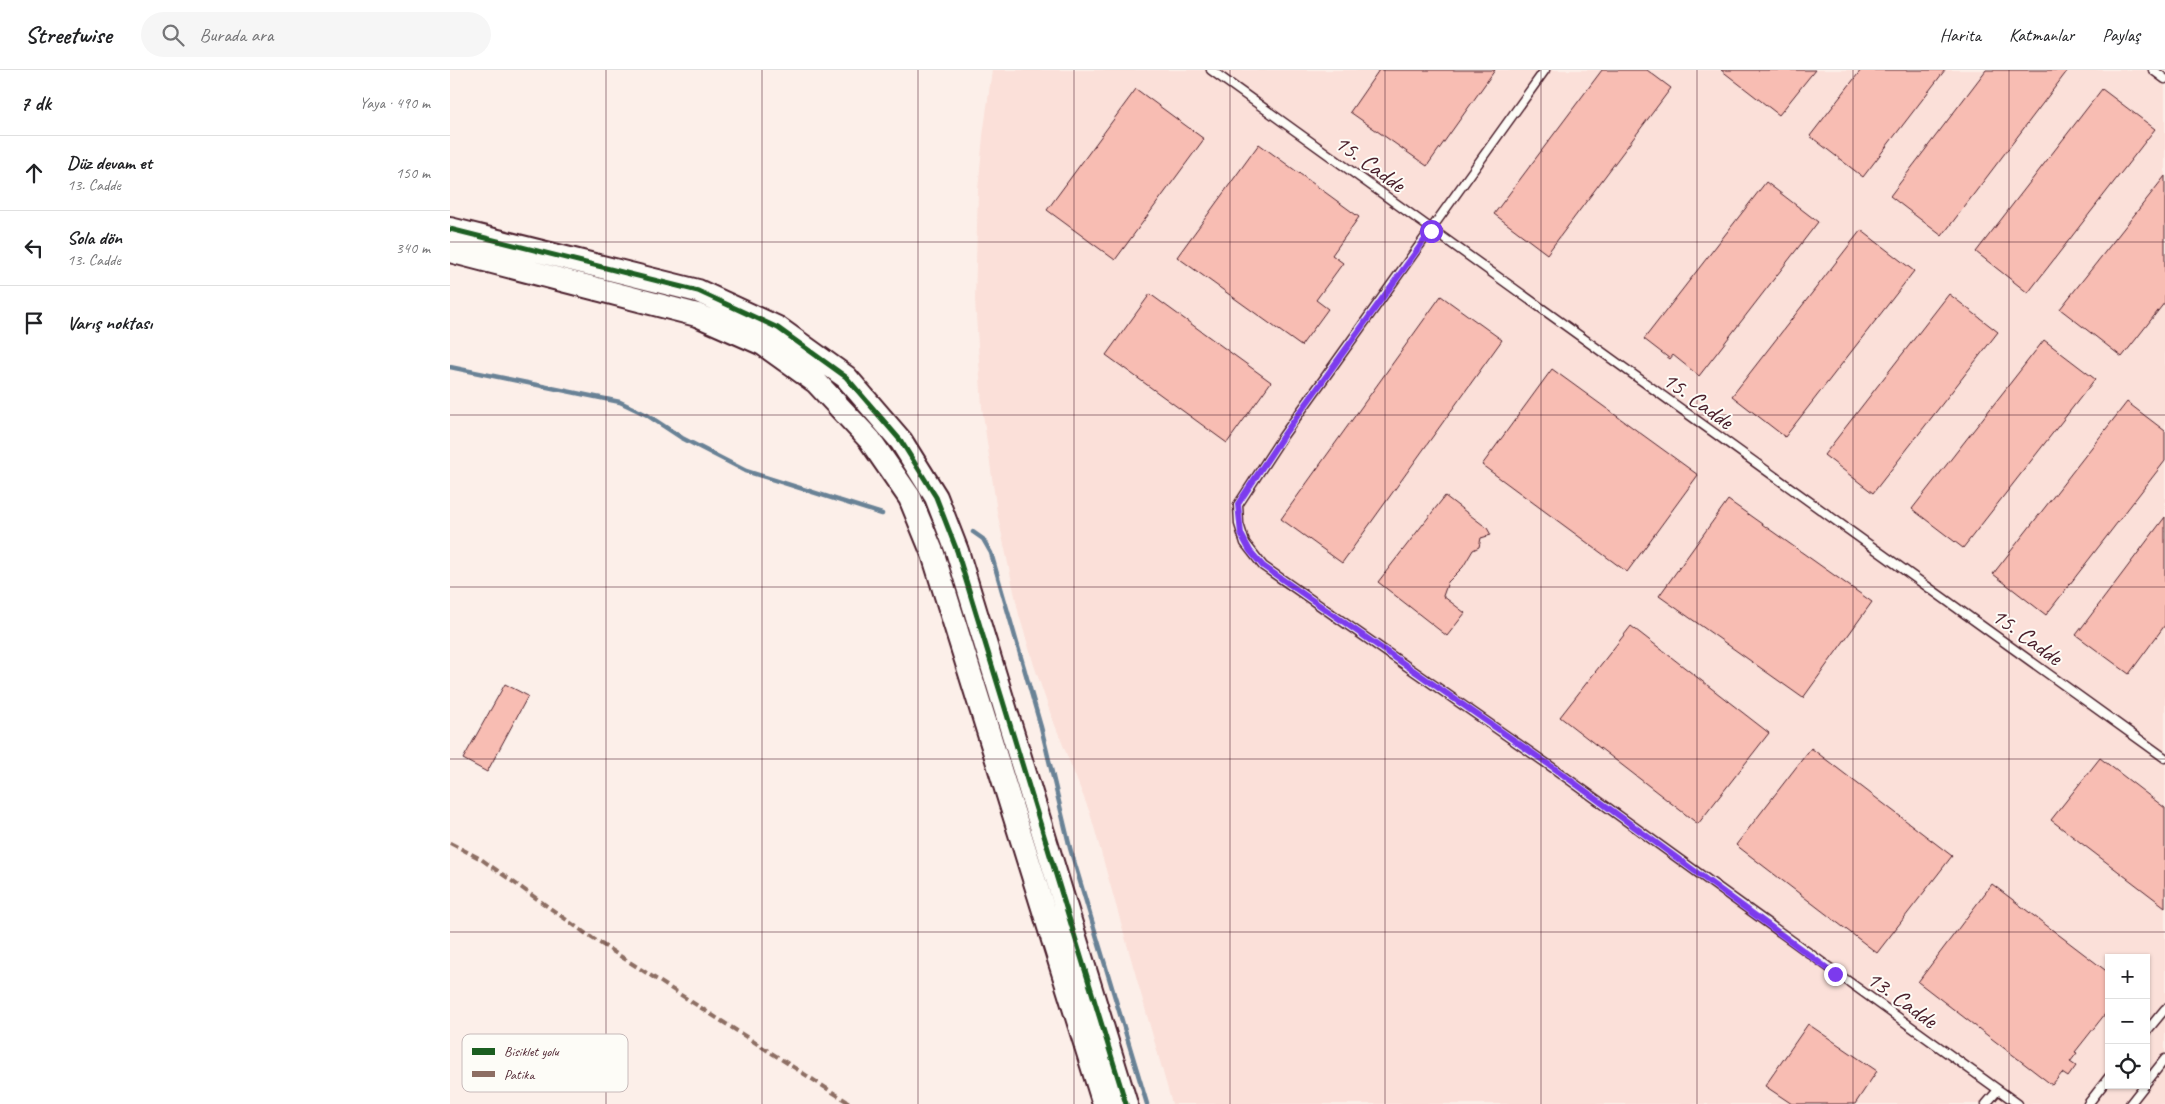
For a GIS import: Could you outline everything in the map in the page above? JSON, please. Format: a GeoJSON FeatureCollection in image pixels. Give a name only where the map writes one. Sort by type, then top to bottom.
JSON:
{"type":"FeatureCollection","features":[{"type":"Feature","properties":{"kind":"street"},"geometry":{"type":"LineString","coordinates":[[450,229],[698,291],[778,328],[846,377],[901,441],[936,497],[957,551],[1126,1104]]}},
{"type":"Feature","properties":{"kind":"street"},"geometry":{"type":"LineString","coordinates":[[450,252],[705,319],[763,344],[816,382],[870,440],[910,498],[933,554],[1104,1104]]}},
{"type":"Feature","properties":{"kind":"lane","name":"15. Cadde"},"geometry":{"type":"LineString","coordinates":[[1211,70],[1431,231],[2165,758]]}},
{"type":"Feature","properties":{"kind":"lane","name":"13. Cadde"},"geometry":{"type":"LineString","coordinates":[[1546,70],[1283,436],[1238,504],[1239,524],[1250,551],[1263,566],[1554,768],[2018,1104]]}},
{"type":"Feature","properties":{"kind":"lane"},"geometry":{"type":"LineString","coordinates":[[2153,70],[2165,79]]}},
{"type":"Feature","properties":{"kind":"lane"},"geometry":{"type":"LineString","coordinates":[[2150,1027],[2165,1009]]}},
{"type":"Feature","properties":{"kind":"lane"},"geometry":{"type":"LineString","coordinates":[[2150,1079],[2165,1059]]}},
{"type":"Feature","properties":{"kind":"lane"},"geometry":{"type":"LineString","coordinates":[[2088,1104],[2105,1082]]}},
{"type":"Feature","properties":{"kind":"lane"},"geometry":{"type":"LineString","coordinates":[[2130,1104],[2142,1089]]}},
{"type":"Feature","properties":{"kind":"lane"},"geometry":{"type":"LineString","coordinates":[[1986,1104],[1998,1090]]}},
{"type":"Feature","properties":{"kind":"shaded area"},"geometry":{"type":"Polygon","coordinates":[[[992,70],[2165,70],[2165,1104],[1172,1104],[1090,813],[1051,715],[1019,615],[997,512],[982,407],[975,300],[978,190],[992,70]]]}},
{"type":"Feature","properties":{"kind":"building"},"geometry":{"type":"Polygon","coordinates":[[[1379,70],[1495,70],[1427,166],[1350,112],[1379,70]]]}},
{"type":"Feature","properties":{"kind":"building"},"geometry":{"type":"Polygon","coordinates":[[[1602,70],[1647,70],[1671,88],[1547,254],[1494,214],[1602,70]]]}},
{"type":"Feature","properties":{"kind":"building"},"geometry":{"type":"Polygon","coordinates":[[[1721,70],[1815,70],[1779,115],[1721,70]]]}},
{"type":"Feature","properties":{"kind":"building"},"geometry":{"type":"Polygon","coordinates":[[[1861,70],[1945,70],[1863,177],[1810,136],[1861,70]]]}},
{"type":"Feature","properties":{"kind":"building"},"geometry":{"type":"Polygon","coordinates":[[[1986,70],[2068,70],[1942,236],[1890,196],[1986,70]]]}},
{"type":"Feature","properties":{"kind":"building"},"geometry":{"type":"Polygon","coordinates":[[[1136,89],[1204,139],[1115,260],[1047,210],[1136,89]]]}},
{"type":"Feature","properties":{"kind":"building"},"geometry":{"type":"Polygon","coordinates":[[[2102,89],[2155,129],[2028,293],[1976,252],[2102,89]]]}},
{"type":"Feature","properties":{"kind":"building"},"geometry":{"type":"Polygon","coordinates":[[[1259,144],[1359,217],[1332,255],[1343,263],[1316,300],[1328,309],[1301,346],[1177,257],[1259,144]]]}},
{"type":"Feature","properties":{"kind":"building"},"geometry":{"type":"Polygon","coordinates":[[[2165,176],[2165,302],[2122,357],[2060,309],[2165,176]]]}},
{"type":"Feature","properties":{"kind":"building"},"geometry":{"type":"Polygon","coordinates":[[[1766,182],[1818,222],[1699,376],[1673,355],[1670,359],[1644,339],[1766,182]]]}},
{"type":"Feature","properties":{"kind":"building"},"geometry":{"type":"Polygon","coordinates":[[[1861,230],[1914,271],[1785,437],[1732,396],[1861,230]]]}},
{"type":"Feature","properties":{"kind":"building"},"geometry":{"type":"Polygon","coordinates":[[[1150,294],[1271,382],[1227,443],[1106,355],[1150,294]]]}},
{"type":"Feature","properties":{"kind":"building"},"geometry":{"type":"Polygon","coordinates":[[[1949,294],[1998,332],[1873,493],[1824,455],[1949,294]]]}},
{"type":"Feature","properties":{"kind":"building"},"geometry":{"type":"Polygon","coordinates":[[[1441,296],[1502,340],[1342,563],[1281,519],[1441,296]]]}},
{"type":"Feature","properties":{"kind":"building"},"geometry":{"type":"Polygon","coordinates":[[[2044,340],[2095,379],[1963,548],[1912,509],[2044,340]]]}},
{"type":"Feature","properties":{"kind":"building"},"geometry":{"type":"Polygon","coordinates":[[[1552,369],[1698,475],[1627,572],[1482,465],[1552,369]]]}},
{"type":"Feature","properties":{"kind":"building"},"geometry":{"type":"Polygon","coordinates":[[[2127,402],[2165,431],[2165,461],[2046,615],[1993,574],[2127,402]]]}},
{"type":"Feature","properties":{"kind":"building"},"geometry":{"type":"Polygon","coordinates":[[[1445,496],[1487,528],[1491,535],[1481,538],[1479,547],[1473,550],[1463,567],[1448,582],[1443,596],[1465,613],[1447,636],[1378,582],[1445,496]]]}},
{"type":"Feature","properties":{"kind":"building"},"geometry":{"type":"Polygon","coordinates":[[[1728,500],[1872,602],[1803,698],[1659,596],[1728,500]]]}},
{"type":"Feature","properties":{"kind":"building"},"geometry":{"type":"Polygon","coordinates":[[[2165,517],[2165,625],[2129,674],[2076,635],[2165,517]]]}},
{"type":"Feature","properties":{"kind":"building"},"geometry":{"type":"Polygon","coordinates":[[[1631,626],[1769,733],[1698,824],[1560,717],[1631,626]]]}},
{"type":"Feature","properties":{"kind":"building"},"geometry":{"type":"Polygon","coordinates":[[[505,684],[528,696],[487,772],[463,759],[505,684]]]}},
{"type":"Feature","properties":{"kind":"building"},"geometry":{"type":"Polygon","coordinates":[[[1811,748],[1952,856],[1877,953],[1736,845],[1811,748]]]}},
{"type":"Feature","properties":{"kind":"building"},"geometry":{"type":"Polygon","coordinates":[[[2100,758],[2165,808],[2165,907],[2051,820],[2100,758]]]}},
{"type":"Feature","properties":{"kind":"building"},"geometry":{"type":"Polygon","coordinates":[[[1992,884],[2105,970],[2105,1014],[2075,1052],[2077,1053],[2070,1062],[2076,1066],[2068,1077],[2062,1073],[2052,1085],[1918,982],[1992,884]]]}},
{"type":"Feature","properties":{"kind":"building"},"geometry":{"type":"Polygon","coordinates":[[[1808,1024],[1877,1071],[1855,1104],[1792,1104],[1765,1086],[1808,1024]]]}},
{"type":"Feature","properties":{"kind":"waterway"},"geometry":{"type":"LineString","coordinates":[[450,367],[620,402],[647,415],[682,438],[746,471],[882,514]]}},
{"type":"Feature","properties":{"kind":"waterway"},"geometry":{"type":"LineString","coordinates":[[973,532],[983,539],[991,553],[1041,727],[1070,848],[1147,1104]]}},
{"type":"Feature","properties":{"kind":"marked path"},"geometry":{"type":"LineString","coordinates":[[450,843],[481,859],[592,938],[851,1104]]}},
{"type":"Feature","properties":{"kind":"cycle path"},"geometry":{"type":"LineString","coordinates":[[450,229],[698,291],[778,328],[846,377],[901,441],[936,497],[957,551],[1126,1104]]}},
{"type":"Feature","properties":{"kind":"route"},"geometry":{"type":"LineString","coordinates":[[1431,231],[1283,436],[1238,504],[1239,524],[1245,543],[1263,566],[1554,768],[1835,974]]}}]}
